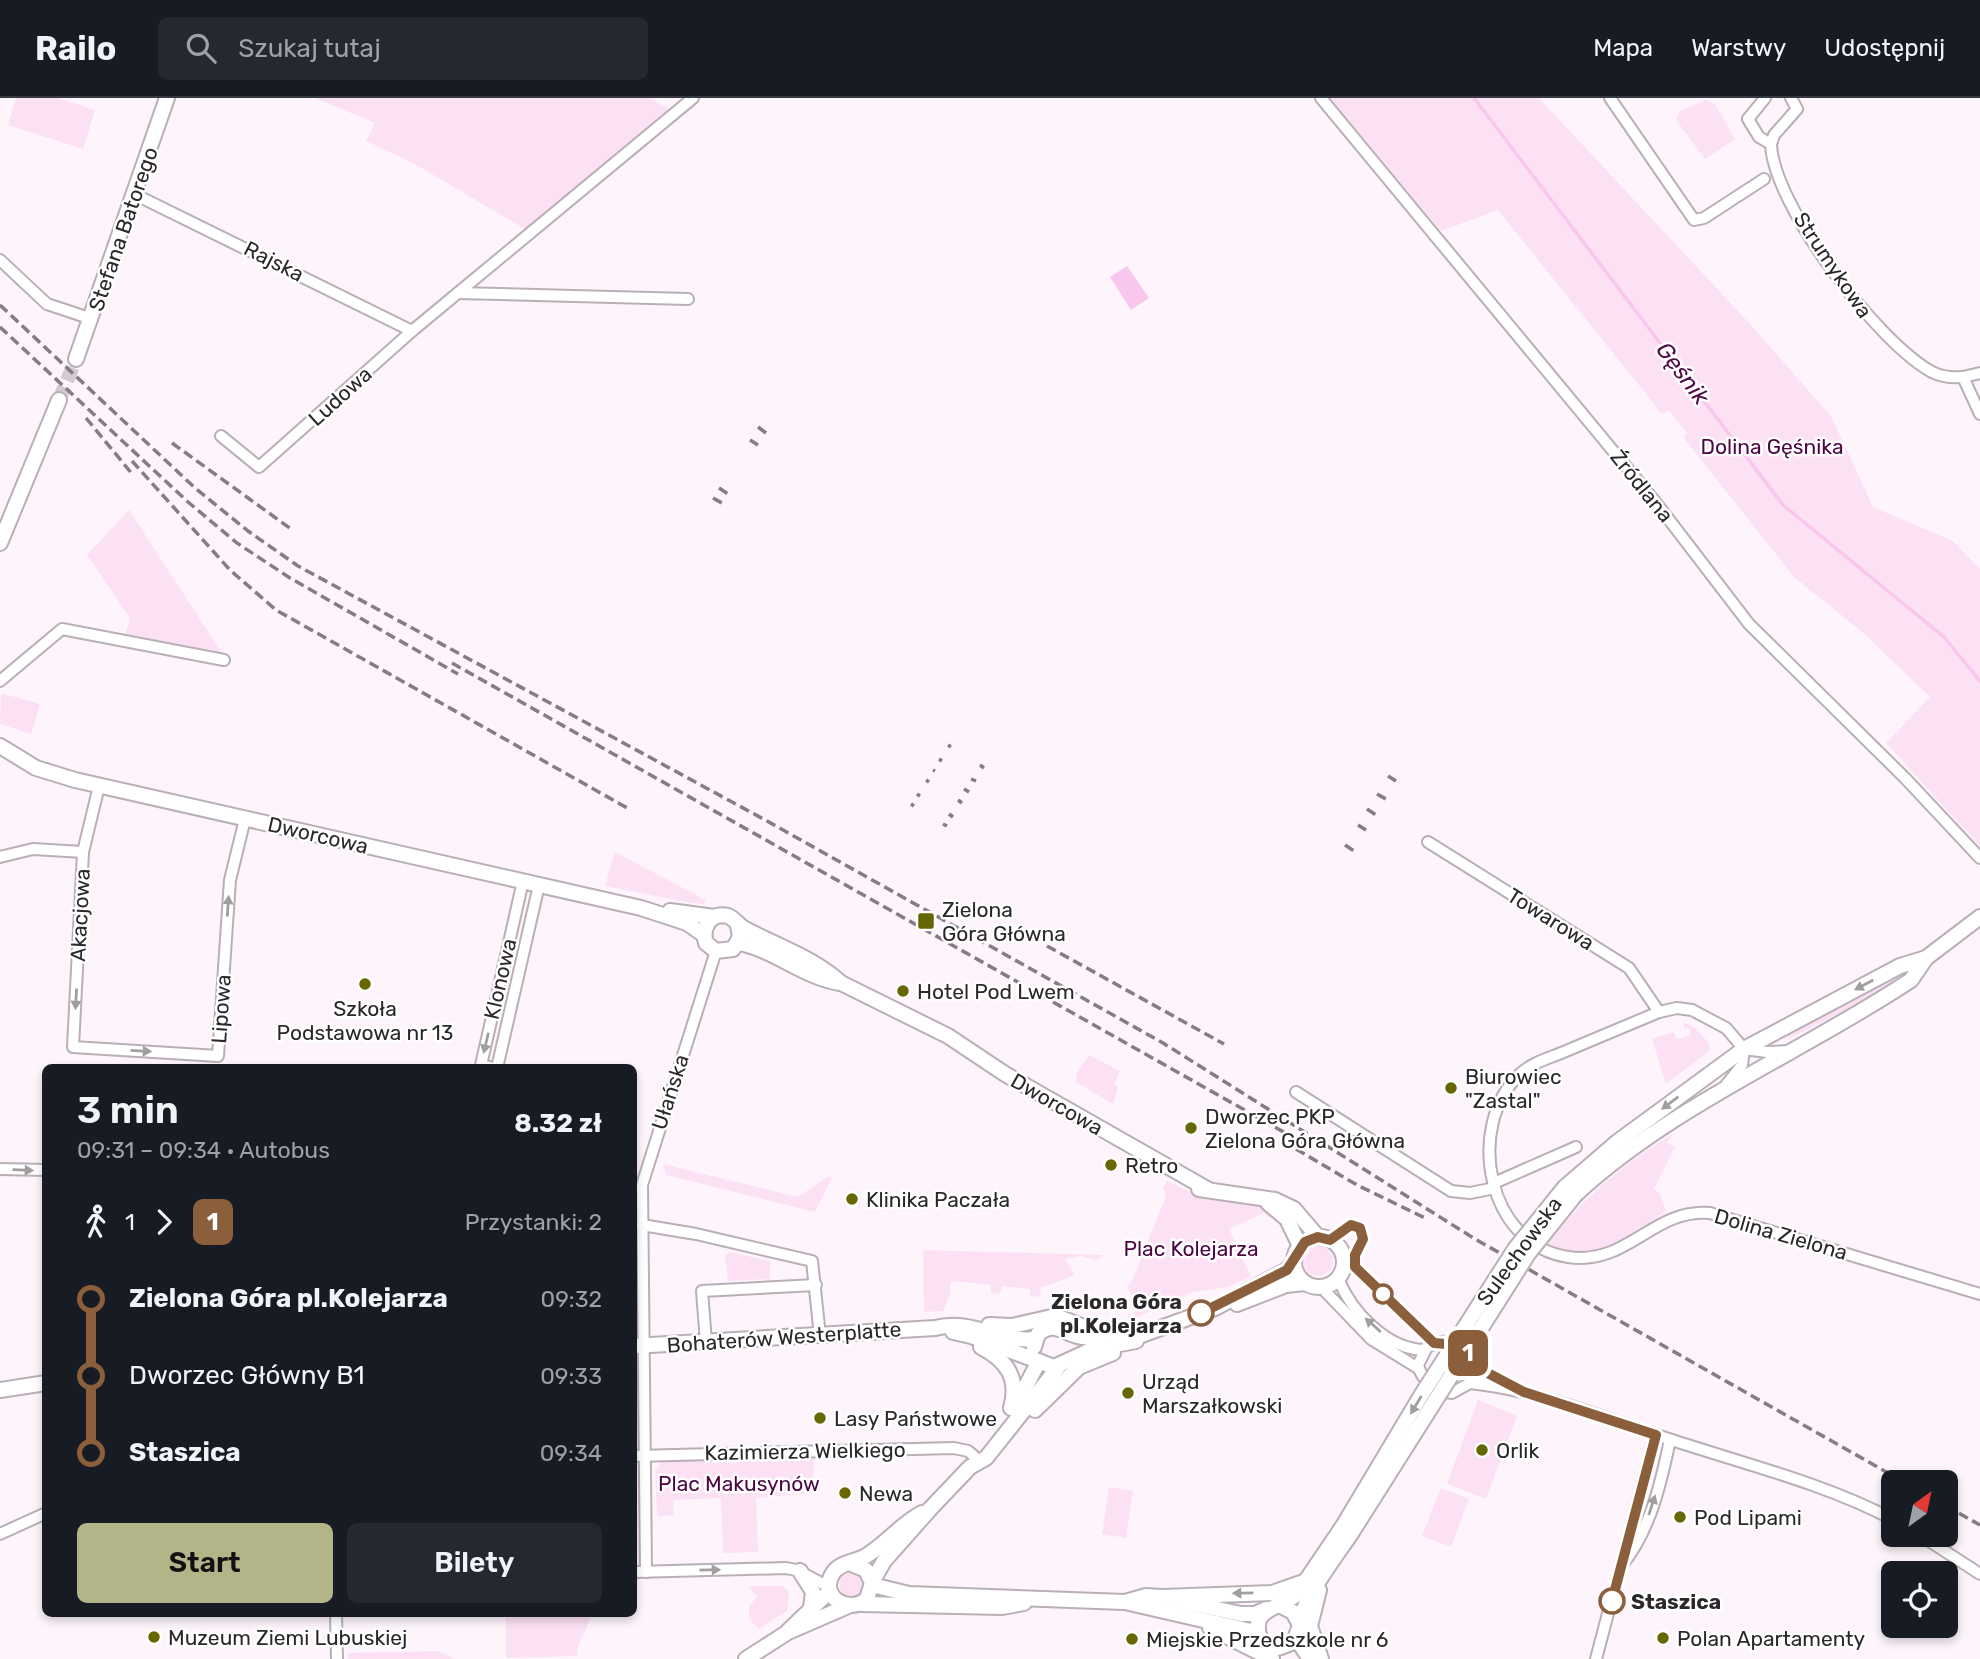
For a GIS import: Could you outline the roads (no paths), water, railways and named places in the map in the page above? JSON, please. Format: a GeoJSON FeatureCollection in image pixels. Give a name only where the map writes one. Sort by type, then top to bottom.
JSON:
{"type":"FeatureCollection","features":[{"type":"Feature","properties":{"kind":"street","name":"Stefana Batorego"},"geometry":{"type":"LineString","coordinates":[[76,359],[167,98]]}},
{"type":"Feature","properties":{"kind":"street","name":"Ludowa"},"geometry":{"type":"LineString","coordinates":[[221,436],[259,467],[412,331],[693,98]]}},
{"type":"Feature","properties":{"kind":"street","name":"Źródlana"},"geometry":{"type":"LineString","coordinates":[[1321,98],[1657,504],[1749,624],[1905,778],[1980,858]]}},
{"type":"Feature","properties":{"kind":"street"},"geometry":{"type":"LineString","coordinates":[[1610,98],[1694,220],[1704,218],[1764,179]]}},
{"type":"Feature","properties":{"kind":"street","name":"Strumykowa"},"geometry":{"type":"LineString","coordinates":[[1765,98],[1748,119],[1759,137],[1771,144],[1778,174],[1788,198],[1832,270],[1864,313],[1928,370],[1941,376],[1963,377],[1980,373]]}},
{"type":"Feature","properties":{"kind":"street"},"geometry":{"type":"LineString","coordinates":[[1771,144],[1774,135],[1797,109],[1791,98]]}},
{"type":"Feature","properties":{"kind":"street","name":"Rajska"},"geometry":{"type":"LineString","coordinates":[[134,194],[412,331]]}},
{"type":"Feature","properties":{"kind":"street"},"geometry":{"type":"LineString","coordinates":[[0,260],[47,304],[92,319]]}},
{"type":"Feature","properties":{"kind":"street"},"geometry":{"type":"LineString","coordinates":[[458,293],[688,299]]}},
{"type":"Feature","properties":{"kind":"street"},"geometry":{"type":"LineString","coordinates":[[1963,377],[1980,414]]}},
{"type":"Feature","properties":{"kind":"street"},"geometry":{"type":"LineString","coordinates":[[0,543],[59,400]]}},
{"type":"Feature","properties":{"kind":"street"},"geometry":{"type":"LineString","coordinates":[[0,681],[62,629],[224,660]]}},
{"type":"Feature","properties":{"kind":"street","name":"Dworcowa"},"geometry":{"type":"LineString","coordinates":[[0,746],[36,768],[99,786],[641,908],[687,923],[704,935]]}},
{"type":"Feature","properties":{"kind":"street","name":"Akacjowa"},"geometry":{"type":"LineString","coordinates":[[73,1047],[83,852],[99,786]]}},
{"type":"Feature","properties":{"kind":"street","name":"Lipowa"},"geometry":{"type":"LineString","coordinates":[[73,1047],[218,1056],[229,887],[245,819]]}},
{"type":"Feature","properties":{"kind":"street","name":"Towarowa"},"geometry":{"type":"LineString","coordinates":[[1428,842],[1629,968],[1659,1012]]}},
{"type":"Feature","properties":{"kind":"street"},"geometry":{"type":"LineString","coordinates":[[0,857],[33,849],[83,852]]}},
{"type":"Feature","properties":{"kind":"street","name":"Klonowa"},"geometry":{"type":"LineString","coordinates":[[481,1064],[523,881]]}},
{"type":"Feature","properties":{"kind":"street","name":"Klonowa"},"geometry":{"type":"LineString","coordinates":[[497,1064],[539,885]]}},
{"type":"Feature","properties":{"kind":"street","name":"Dworcowa"},"geometry":{"type":"LineString","coordinates":[[641,908],[714,917]]}},
{"type":"Feature","properties":{"kind":"street"},"geometry":{"type":"LineString","coordinates":[[714,917],[730,917],[738,925],[739,943],[729,951],[716,951],[709,947],[704,935],[706,925],[714,917]]}},
{"type":"Feature","properties":{"kind":"street","name":"Sulechowska"},"geometry":{"type":"LineString","coordinates":[[1570,1191],[1627,1151],[1714,1097],[1911,980],[1926,958],[1980,917]]}},
{"type":"Feature","properties":{"kind":"street","name":"Dworcowa"},"geometry":{"type":"LineString","coordinates":[[738,925],[828,971],[841,983],[938,1034],[948,1036],[972,1053],[1143,1154],[1150,1164],[1194,1189],[1275,1200],[1288,1205],[1318,1237]]}},
{"type":"Feature","properties":{"kind":"street","name":"Dworcowa"},"geometry":{"type":"LineString","coordinates":[[739,943],[763,949],[826,981],[841,983]]}},
{"type":"Feature","properties":{"kind":"street","name":"Ułańska"},"geometry":{"type":"LineString","coordinates":[[646,1572],[639,1455],[642,1225],[638,1185],[716,951]]}},
{"type":"Feature","properties":{"kind":"street","name":"Sulechowska"},"geometry":{"type":"LineString","coordinates":[[1299,1629],[1315,1581],[1348,1529],[1422,1394],[1515,1250],[1570,1191],[1616,1143],[1744,1049],[1900,966],[1926,958]]}},
{"type":"Feature","properties":{"kind":"street"},"geometry":{"type":"LineString","coordinates":[[1494,1186],[1490,1167],[1491,1128],[1497,1107],[1519,1074],[1530,1065],[1659,1012],[1677,1008],[1702,1013],[1726,1028],[1744,1049],[1792,1051]]}},
{"type":"Feature","properties":{"kind":"street","name":"Sulechowska"},"geometry":{"type":"LineString","coordinates":[[1714,1097],[1742,1065],[1744,1049]]}},
{"type":"Feature","properties":{"kind":"street"},"geometry":{"type":"LineString","coordinates":[[1296,1092],[1451,1191],[1470,1193],[1494,1186],[1576,1147]]}},
{"type":"Feature","properties":{"kind":"street"},"geometry":{"type":"LineString","coordinates":[[0,1169],[42,1170]]}},
{"type":"Feature","properties":{"kind":"street","name":"Dolina Zielona"},"geometry":{"type":"LineString","coordinates":[[1494,1186],[1506,1212],[1521,1234],[1539,1247],[1565,1257],[1604,1257],[1619,1251],[1672,1218],[1696,1212],[1710,1213],[1980,1294]]}},
{"type":"Feature","properties":{"kind":"street","name":"Dworcowa"},"geometry":{"type":"LineString","coordinates":[[1260,1199],[1287,1219],[1300,1246]]}},
{"type":"Feature","properties":{"kind":"street"},"geometry":{"type":"LineString","coordinates":[[642,1225],[696,1234],[812,1261],[820,1336]]}},
{"type":"Feature","properties":{"kind":"street"},"geometry":{"type":"LineString","coordinates":[[1136,1337],[1091,1338],[1049,1327],[1035,1339],[1034,1349],[1039,1361],[1049,1366],[1093,1349],[1136,1337],[1215,1308],[1287,1270],[1294,1262],[1300,1246],[1318,1237],[1330,1240],[1341,1251],[1344,1265],[1338,1278],[1321,1287]]}},
{"type":"Feature","properties":{"kind":"street"},"geometry":{"type":"LineString","coordinates":[[1294,1262],[1297,1273],[1305,1283]]}},
{"type":"Feature","properties":{"kind":"street"},"geometry":{"type":"LineString","coordinates":[[1338,1278],[1350,1302],[1372,1325],[1398,1345],[1424,1350]]}},
{"type":"Feature","properties":{"kind":"street"},"geometry":{"type":"LineString","coordinates":[[1215,1308],[1239,1304],[1286,1285],[1305,1283],[1321,1287],[1364,1334],[1418,1368],[1426,1381],[1442,1392],[1461,1390],[1470,1383],[1476,1366]]}},
{"type":"Feature","properties":{"kind":"street"},"geometry":{"type":"LineString","coordinates":[[706,1342],[702,1291],[816,1285]]}},
{"type":"Feature","properties":{"kind":"street"},"geometry":{"type":"LineString","coordinates":[[974,1326],[1012,1326],[1056,1316],[1099,1331],[1136,1337]]}},
{"type":"Feature","properties":{"kind":"street","name":"Bohaterów Westerplatte"},"geometry":{"type":"LineString","coordinates":[[639,1346],[935,1328],[950,1323],[974,1326],[1011,1338],[1035,1339]]}},
{"type":"Feature","properties":{"kind":"street","name":"Bohaterów Westerplatte"},"geometry":{"type":"LineString","coordinates":[[935,1328],[959,1333],[1039,1361]]}},
{"type":"Feature","properties":{"kind":"street"},"geometry":{"type":"LineString","coordinates":[[972,1462],[979,1464],[1006,1435],[1065,1362],[1073,1348],[1066,1332]]}},
{"type":"Feature","properties":{"kind":"street"},"geometry":{"type":"LineString","coordinates":[[959,1333],[1002,1360],[1013,1376],[1015,1391],[1009,1417]]}},
{"type":"Feature","properties":{"kind":"street"},"geometry":{"type":"LineString","coordinates":[[1006,1435],[1012,1433],[1079,1367],[1132,1347],[1136,1337]]}},
{"type":"Feature","properties":{"kind":"street"},"geometry":{"type":"LineString","coordinates":[[1418,1368],[1424,1350],[1434,1343],[1451,1342],[1465,1350],[1476,1366],[1524,1392]]}},
{"type":"Feature","properties":{"kind":"street"},"geometry":{"type":"LineString","coordinates":[[747,1659],[788,1632],[855,1605],[871,1592],[872,1584],[884,1561],[919,1525],[1009,1417],[1024,1394],[1039,1361]]}},
{"type":"Feature","properties":{"kind":"street"},"geometry":{"type":"LineString","coordinates":[[1470,1383],[1524,1392],[1843,1497],[1881,1514]]}},
{"type":"Feature","properties":{"kind":"street"},"geometry":{"type":"LineString","coordinates":[[0,1390],[42,1384]]}},
{"type":"Feature","properties":{"kind":"street"},"geometry":{"type":"LineString","coordinates":[[1596,1659],[1656,1435]]}},
{"type":"Feature","properties":{"kind":"street"},"geometry":{"type":"LineString","coordinates":[[1622,1565],[1634,1550],[1649,1517],[1670,1440]]}},
{"type":"Feature","properties":{"kind":"street","name":"Kazimierza Wielkiego"},"geometry":{"type":"LineString","coordinates":[[639,1455],[954,1448],[968,1451],[972,1462]]}},
{"type":"Feature","properties":{"kind":"street"},"geometry":{"type":"LineString","coordinates":[[788,1632],[830,1589],[832,1574],[873,1552],[914,1518],[930,1509]]}},
{"type":"Feature","properties":{"kind":"street"},"geometry":{"type":"LineString","coordinates":[[0,1534],[42,1515]]}},
{"type":"Feature","properties":{"kind":"street"},"geometry":{"type":"LineString","coordinates":[[1938,1547],[1980,1574]]}},
{"type":"Feature","properties":{"kind":"street"},"geometry":{"type":"LineString","coordinates":[[849,1563],[861,1566],[872,1584],[909,1594],[998,1595],[1039,1601],[1125,1602],[1251,1631],[1275,1654]]}},
{"type":"Feature","properties":{"kind":"street"},"geometry":{"type":"LineString","coordinates":[[637,1572],[786,1568],[800,1571],[830,1589],[837,1602],[855,1605],[1002,1607],[1039,1601]]}},
{"type":"Feature","properties":{"kind":"street"},"geometry":{"type":"LineString","coordinates":[[800,1571],[813,1592],[811,1608]]}},
{"type":"Feature","properties":{"kind":"street"},"geometry":{"type":"LineString","coordinates":[[1125,1602],[1146,1596],[1272,1593],[1315,1581],[1310,1626],[1321,1659]]}},
{"type":"Feature","properties":{"kind":"street","name":"Sulechowska"},"geometry":{"type":"LineString","coordinates":[[1273,1607],[1289,1601],[1315,1581]]}},
{"type":"Feature","properties":{"kind":"street"},"geometry":{"type":"LineString","coordinates":[[1162,1597],[1241,1614],[1255,1614],[1273,1607],[1293,1612],[1299,1629],[1300,1644],[1310,1659]]}},
{"type":"Feature","properties":{"kind":"street"},"geometry":{"type":"LineString","coordinates":[[1260,1638],[1258,1622],[1273,1607]]}},
{"type":"Feature","properties":{"kind":"street"},"geometry":{"type":"LineString","coordinates":[[335,1617],[337,1659]]}},
{"type":"Feature","properties":{"kind":"street"},"geometry":{"type":"LineString","coordinates":[[1194,1618],[1275,1654],[1293,1659]]}},
{"type":"Feature","properties":{"kind":"street"},"geometry":{"type":"LineString","coordinates":[[1275,1654],[1291,1644],[1299,1629]]}},
{"type":"Feature","properties":{"kind":"waterway","name":"Gęśnik"},"geometry":{"type":"LineString","coordinates":[[1474,98],[1783,505],[1944,637],[1980,681]]}},
{"type":"Feature","properties":{"kind":"tunnel"},"geometry":{"type":"LineString","coordinates":[[59,400],[76,359]]}},
{"type":"Feature","properties":{"kind":"railway"},"geometry":{"type":"LineString","coordinates":[[0,305],[195,488],[248,531],[298,566],[767,821],[1163,1043],[1475,1239],[1883,1470]]}},
{"type":"Feature","properties":{"kind":"railway"},"geometry":{"type":"LineString","coordinates":[[0,327],[188,502],[237,543],[290,578],[458,674]]}},
{"type":"Feature","properties":{"kind":"railway"},"geometry":{"type":"LineString","coordinates":[[86,418],[133,475]]}},
{"type":"Feature","properties":{"kind":"railway"},"geometry":{"type":"LineString","coordinates":[[758,427],[766,433]]}},
{"type":"Feature","properties":{"kind":"railway"},"geometry":{"type":"LineString","coordinates":[[750,440],[758,445]]}},
{"type":"Feature","properties":{"kind":"railway"},"geometry":{"type":"LineString","coordinates":[[172,443],[291,529]]}},
{"type":"Feature","properties":{"kind":"railway"},"geometry":{"type":"LineString","coordinates":[[132,461],[230,570],[276,610],[629,809]]}},
{"type":"Feature","properties":{"kind":"railway"},"geometry":{"type":"LineString","coordinates":[[719,488],[728,494]]}},
{"type":"Feature","properties":{"kind":"railway"},"geometry":{"type":"LineString","coordinates":[[713,498],[722,503]]}},
{"type":"Feature","properties":{"kind":"railway"},"geometry":{"type":"LineString","coordinates":[[452,663],[1312,1148]]}},
{"type":"Feature","properties":{"kind":"railway"},"geometry":{"type":"LineString","coordinates":[[980,765],[984,768]]}},
{"type":"Feature","properties":{"kind":"railway"},"geometry":{"type":"LineString","coordinates":[[1388,776],[1396,781]]}},
{"type":"Feature","properties":{"kind":"railway"},"geometry":{"type":"LineString","coordinates":[[971,779],[976,781]]}},
{"type":"Feature","properties":{"kind":"railway"},"geometry":{"type":"LineString","coordinates":[[964,789],[969,792]]}},
{"type":"Feature","properties":{"kind":"railway"},"geometry":{"type":"LineString","coordinates":[[1377,794],[1386,799]]}},
{"type":"Feature","properties":{"kind":"railway"},"geometry":{"type":"LineString","coordinates":[[958,800],[962,803]]}},
{"type":"Feature","properties":{"kind":"railway"},"geometry":{"type":"LineString","coordinates":[[1367,809],[1376,815]]}},
{"type":"Feature","properties":{"kind":"railway"},"geometry":{"type":"LineString","coordinates":[[949,814],[953,817]]}},
{"type":"Feature","properties":{"kind":"railway"},"geometry":{"type":"LineString","coordinates":[[943,824],[947,826]]}},
{"type":"Feature","properties":{"kind":"railway"},"geometry":{"type":"LineString","coordinates":[[1358,825],[1366,830]]}},
{"type":"Feature","properties":{"kind":"railway"},"geometry":{"type":"LineString","coordinates":[[1345,845],[1354,851]]}},
{"type":"Feature","properties":{"kind":"railway"},"geometry":{"type":"LineString","coordinates":[[1047,946],[1224,1044]]}},
{"type":"Feature","properties":{"kind":"railway"},"geometry":{"type":"LineString","coordinates":[[1296,1149],[1357,1185],[1425,1218]]}},
{"type":"Feature","properties":{"kind":"railway"},"geometry":{"type":"LineString","coordinates":[[1958,1513],[1980,1525]]}},
{"type":"Feature","properties":{"kind":"place","name":"Zielona Góra Główna"},"geometry":{"type":"Point","coordinates":[926,921]}},
{"type":"Feature","properties":{"kind":"place","name":"Szkoła Podstawowa nr 13"},"geometry":{"type":"Point","coordinates":[365,984]}},
{"type":"Feature","properties":{"kind":"place","name":"Hotel Pod Lwem"},"geometry":{"type":"Point","coordinates":[903,991]}},
{"type":"Feature","properties":{"kind":"place","name":"Biurowiec \"Zastal\""},"geometry":{"type":"Point","coordinates":[1451,1088]}},
{"type":"Feature","properties":{"kind":"place","name":"Dworzec PKP Zielona Góra Główna"},"geometry":{"type":"Point","coordinates":[1191,1128]}},
{"type":"Feature","properties":{"kind":"place","name":"Retro"},"geometry":{"type":"Point","coordinates":[1111,1165]}},
{"type":"Feature","properties":{"kind":"place","name":"Klinika Paczała"},"geometry":{"type":"Point","coordinates":[852,1199]}},
{"type":"Feature","properties":{"kind":"place","name":"Zielona Góra pl.Kolejarza"},"geometry":{"type":"Point","coordinates":[1201,1313]}},
{"type":"Feature","properties":{"kind":"place","name":"Urząd Marszałkowski"},"geometry":{"type":"Point","coordinates":[1128,1393]}},
{"type":"Feature","properties":{"kind":"place","name":"Lasy Państwowe"},"geometry":{"type":"Point","coordinates":[820,1418]}},
{"type":"Feature","properties":{"kind":"place","name":"Orlik"},"geometry":{"type":"Point","coordinates":[1482,1450]}},
{"type":"Feature","properties":{"kind":"place","name":"Newa"},"geometry":{"type":"Point","coordinates":[845,1493]}},
{"type":"Feature","properties":{"kind":"place","name":"Pod Lipami"},"geometry":{"type":"Point","coordinates":[1680,1517]}},
{"type":"Feature","properties":{"kind":"place","name":"Staszica"},"geometry":{"type":"Point","coordinates":[1612,1601]}},
{"type":"Feature","properties":{"kind":"place","name":"Muzeum Ziemi Lubuskiej"},"geometry":{"type":"Point","coordinates":[154,1637]}},
{"type":"Feature","properties":{"kind":"place","name":"Polan Apartamenty"},"geometry":{"type":"Point","coordinates":[1663,1638]}},
{"type":"Feature","properties":{"kind":"place","name":"Miejskie Przedszkole nr 6"},"geometry":{"type":"Point","coordinates":[1132,1639]}},
{"type":"Feature","properties":{"kind":"park label","name":"Dolina Gęśnika"},"geometry":{"type":"Point","coordinates":[1772,446]}},
{"type":"Feature","properties":{"kind":"park label","name":"Plac Kolejarza"},"geometry":{"type":"Point","coordinates":[1191,1248]}},
{"type":"Feature","properties":{"kind":"park label","name":"Plac Makusynów"},"geometry":{"type":"Point","coordinates":[739,1483]}}]}
